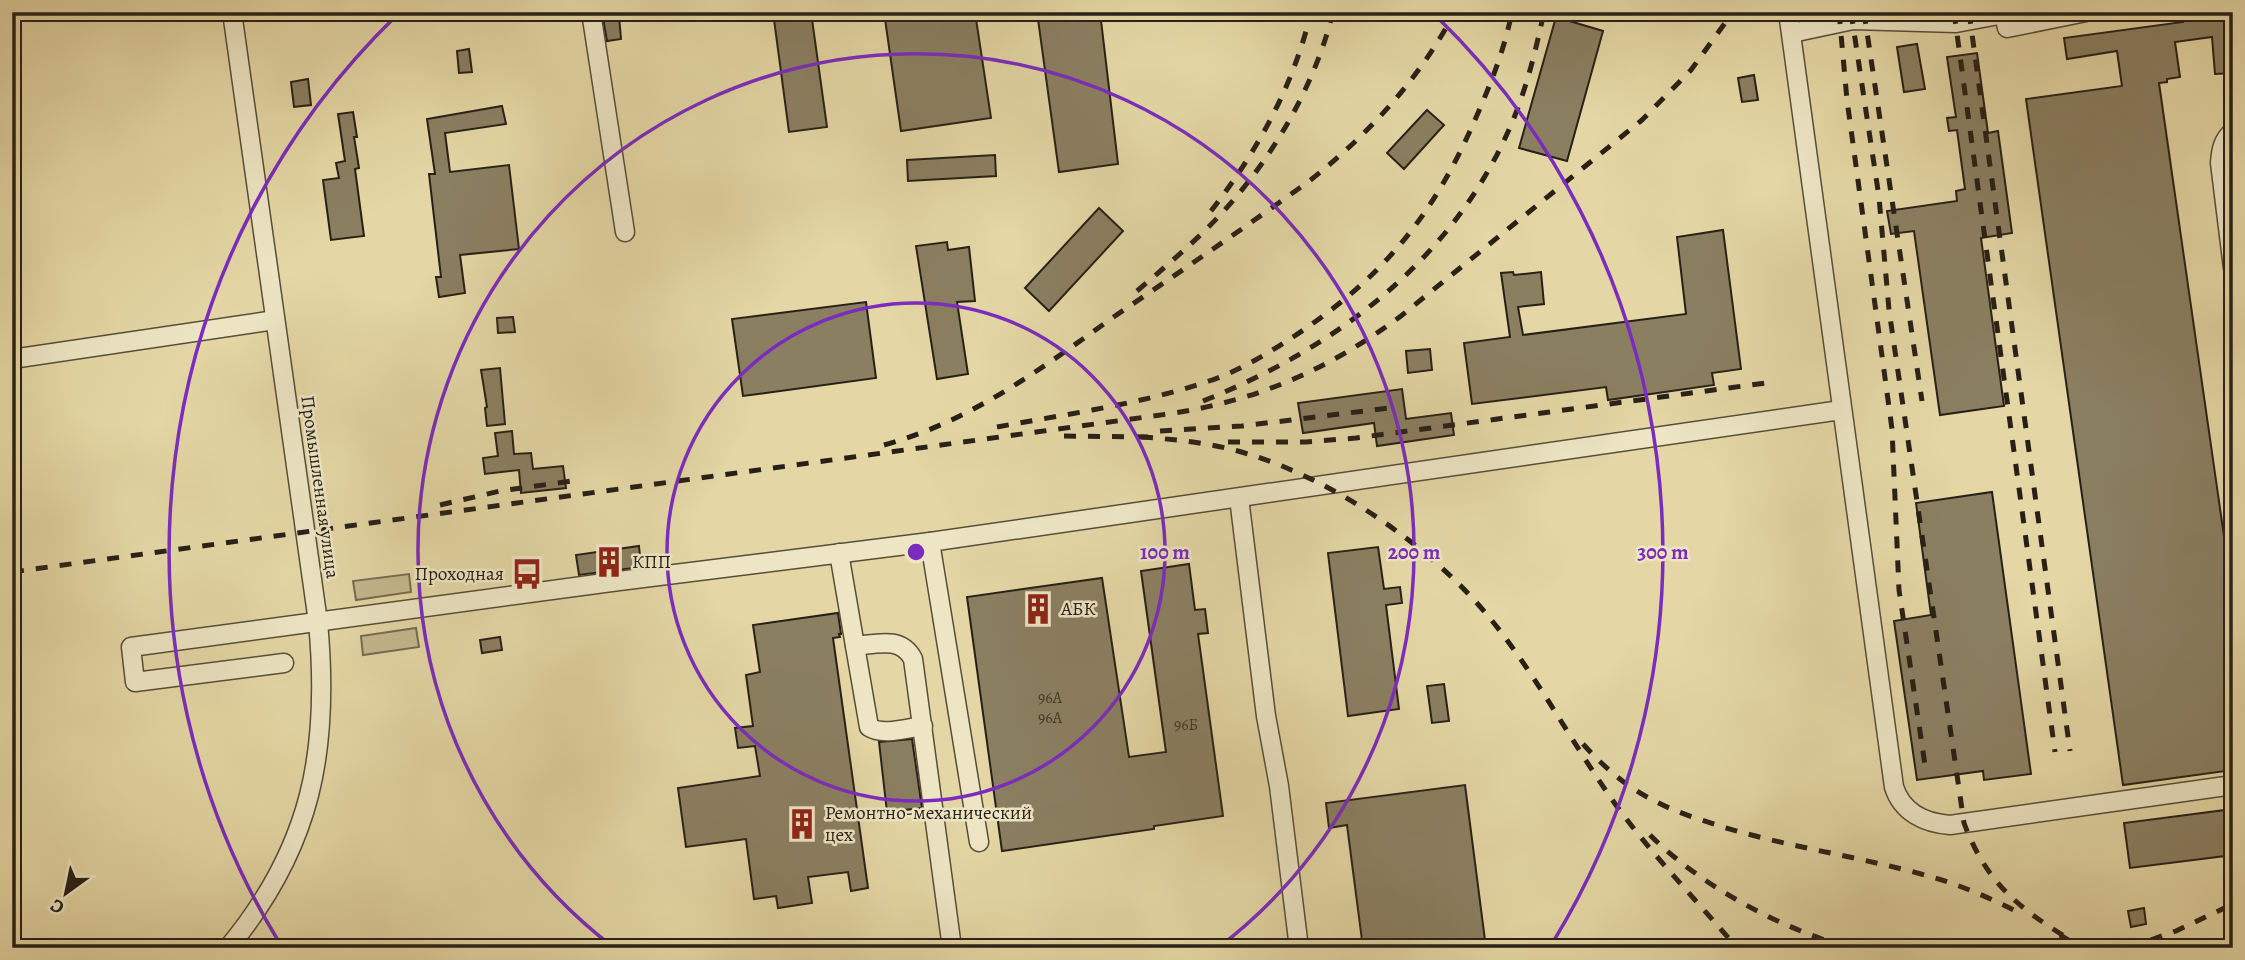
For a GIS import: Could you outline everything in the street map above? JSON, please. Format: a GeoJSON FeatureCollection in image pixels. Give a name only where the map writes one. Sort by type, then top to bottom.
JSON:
{"type":"FeatureCollection","features":[{"type":"Feature","properties":{"kind":"street","name":"Промышленная улица"},"geometry":{"type":"LineString","coordinates":[[228,948],[262,903],[292,846],[310,794],[317,761],[322,711],[318,622],[232,12]]}},
{"type":"Feature","properties":{"kind":"street"},"geometry":{"type":"LineString","coordinates":[[591,12],[625,232]]}},
{"type":"Feature","properties":{"kind":"street"},"geometry":{"type":"LineString","coordinates":[[1788,12],[1894,787],[1901,802],[1909,811],[1928,822],[1950,825],[2233,786]]}},
{"type":"Feature","properties":{"kind":"street"},"geometry":{"type":"LineString","coordinates":[[1792,33],[1853,20],[1956,23],[2004,13],[2007,28],[2086,12]]}},
{"type":"Feature","properties":{"kind":"street"},"geometry":{"type":"LineString","coordinates":[[2233,131],[2225,138],[2220,163],[2233,268]]}},
{"type":"Feature","properties":{"kind":"street"},"geometry":{"type":"LineString","coordinates":[[12,359],[275,320]]}},
{"type":"Feature","properties":{"kind":"street"},"geometry":{"type":"LineString","coordinates":[[284,663],[135,682],[131,648],[620,581],[930,542],[1841,410]]}},
{"type":"Feature","properties":{"kind":"street"},"geometry":{"type":"LineString","coordinates":[[1238,498],[1299,948]]}},
{"type":"Feature","properties":{"kind":"street"},"geometry":{"type":"LineString","coordinates":[[930,542],[979,842]]}},
{"type":"Feature","properties":{"kind":"street"},"geometry":{"type":"LineString","coordinates":[[839,553],[869,727],[878,731],[923,726]]}},
{"type":"Feature","properties":{"kind":"street"},"geometry":{"type":"LineString","coordinates":[[856,646],[898,643],[907,649],[913,659],[953,948]]}},
{"type":"Feature","properties":{"kind":"shaded area"},"geometry":{"type":"Polygon","coordinates":[[[409,574],[411,592],[356,600],[353,581],[409,574]]]}},
{"type":"Feature","properties":{"kind":"shaded area"},"geometry":{"type":"Polygon","coordinates":[[[416,628],[419,647],[363,655],[361,636],[416,628]]]}},
{"type":"Feature","properties":{"kind":"building"},"geometry":{"type":"Polygon","coordinates":[[[773,12],[811,12],[827,127],[789,132],[773,12]]]}},
{"type":"Feature","properties":{"kind":"building"},"geometry":{"type":"Polygon","coordinates":[[[884,12],[975,12],[991,118],[901,131],[884,12]]]}},
{"type":"Feature","properties":{"kind":"building"},"geometry":{"type":"Polygon","coordinates":[[[1037,12],[1100,12],[1118,164],[1059,172],[1037,12]]]}},
{"type":"Feature","properties":{"kind":"building"},"geometry":{"type":"Polygon","coordinates":[[[2181,12],[2233,12],[2233,73],[2215,74],[2212,37],[2175,42],[2180,77],[2159,83],[2233,599],[2233,770],[2123,785],[2026,99],[2122,86],[2117,51],[2067,59],[2064,38],[2183,22],[2181,12]]]}},
{"type":"Feature","properties":{"kind":"building"},"geometry":{"type":"Polygon","coordinates":[[[619,16],[621,39],[607,41],[603,18],[619,16]]]}},
{"type":"Feature","properties":{"kind":"building"},"geometry":{"type":"Polygon","coordinates":[[[1556,17],[1603,31],[1567,161],[1519,148],[1556,17]]]}},
{"type":"Feature","properties":{"kind":"building"},"geometry":{"type":"Polygon","coordinates":[[[1917,44],[1925,89],[1904,92],[1897,47],[1917,44]]]}},
{"type":"Feature","properties":{"kind":"building"},"geometry":{"type":"Polygon","coordinates":[[[469,49],[472,72],[459,73],[457,51],[469,49]]]}},
{"type":"Feature","properties":{"kind":"building"},"geometry":{"type":"Polygon","coordinates":[[[1977,53],[1988,133],[1998,131],[2012,233],[1981,238],[2004,406],[1940,415],[1914,231],[1891,234],[1887,211],[1957,201],[1956,191],[1965,189],[1957,130],[1949,131],[1947,118],[1956,117],[1947,57],[1977,53]]]}},
{"type":"Feature","properties":{"kind":"building"},"geometry":{"type":"Polygon","coordinates":[[[1754,75],[1758,100],[1742,102],[1738,78],[1754,75]]]}},
{"type":"Feature","properties":{"kind":"building"},"geometry":{"type":"Polygon","coordinates":[[[308,79],[311,105],[294,107],[291,82],[308,79]]]}},
{"type":"Feature","properties":{"kind":"building"},"geometry":{"type":"Polygon","coordinates":[[[502,106],[506,124],[445,133],[450,172],[509,165],[519,249],[460,255],[465,293],[439,297],[436,277],[441,277],[429,174],[435,174],[427,119],[502,106]]]}},
{"type":"Feature","properties":{"kind":"building"},"geometry":{"type":"Polygon","coordinates":[[[1427,110],[1444,125],[1404,169],[1387,153],[1427,110]]]}},
{"type":"Feature","properties":{"kind":"building"},"geometry":{"type":"Polygon","coordinates":[[[353,112],[359,168],[355,169],[364,236],[331,240],[323,180],[339,178],[336,163],[345,161],[338,114],[353,112]]]}},
{"type":"Feature","properties":{"kind":"building"},"geometry":{"type":"Polygon","coordinates":[[[995,155],[996,176],[908,181],[907,160],[995,155]]]}},
{"type":"Feature","properties":{"kind":"building"},"geometry":{"type":"Polygon","coordinates":[[[1099,208],[1123,231],[1049,311],[1025,288],[1099,208]]]}},
{"type":"Feature","properties":{"kind":"building"},"geometry":{"type":"Polygon","coordinates":[[[1723,230],[1741,369],[1712,373],[1714,385],[1608,400],[1606,387],[1472,404],[1464,343],[1510,337],[1501,273],[1513,272],[1514,275],[1541,272],[1544,304],[1518,307],[1523,335],[1686,314],[1677,237],[1723,230]]]}},
{"type":"Feature","properties":{"kind":"building"},"geometry":{"type":"Polygon","coordinates":[[[947,242],[948,250],[969,247],[975,301],[957,302],[968,374],[937,379],[916,246],[947,242]]]}},
{"type":"Feature","properties":{"kind":"building"},"geometry":{"type":"Polygon","coordinates":[[[866,302],[876,378],[743,396],[732,319],[866,302]]]}},
{"type":"Feature","properties":{"kind":"building"},"geometry":{"type":"Polygon","coordinates":[[[513,317],[515,332],[498,333],[497,318],[513,317]]]}},
{"type":"Feature","properties":{"kind":"building"},"geometry":{"type":"Polygon","coordinates":[[[1430,349],[1432,370],[1408,373],[1406,351],[1430,349]]]}},
{"type":"Feature","properties":{"kind":"building"},"geometry":{"type":"Polygon","coordinates":[[[500,368],[505,424],[487,426],[481,370],[500,368]]]}},
{"type":"Feature","properties":{"kind":"building"},"geometry":{"type":"Polygon","coordinates":[[[1402,389],[1406,419],[1451,413],[1454,435],[1377,446],[1374,423],[1303,433],[1298,403],[1402,389]]]}},
{"type":"Feature","properties":{"kind":"building"},"geometry":{"type":"Polygon","coordinates":[[[512,431],[514,454],[531,453],[533,469],[563,466],[566,488],[521,493],[519,470],[485,474],[483,458],[498,456],[495,433],[512,431]]]}},
{"type":"Feature","properties":{"kind":"building"},"geometry":{"type":"Polygon","coordinates":[[[1992,492],[2031,774],[1984,780],[1983,771],[1917,780],[1894,621],[1931,615],[1916,503],[1992,492]]]}},
{"type":"Feature","properties":{"kind":"building","name":"КПП"},"geometry":{"type":"Polygon","coordinates":[[[639,546],[641,567],[579,575],[576,555],[639,546]]]}},
{"type":"Feature","properties":{"kind":"building"},"geometry":{"type":"Polygon","coordinates":[[[1378,547],[1384,589],[1400,587],[1402,603],[1386,605],[1399,709],[1348,716],[1328,553],[1378,547]]]}},
{"type":"Feature","properties":{"kind":"building"},"geometry":{"type":"Polygon","coordinates":[[[1189,564],[1195,610],[1205,609],[1208,633],[1198,634],[1223,816],[1002,851],[967,597],[1102,578],[1129,757],[1166,752],[1141,571],[1189,564]]]}},
{"type":"Feature","properties":{"kind":"building","name":"Ремонтно-механический цех"},"geometry":{"type":"Polygon","coordinates":[[[838,613],[841,634],[840,637],[833,638],[868,888],[851,891],[848,872],[808,877],[812,903],[778,908],[776,896],[754,899],[746,839],[686,847],[678,788],[760,776],[755,746],[738,748],[735,728],[753,726],[746,675],[760,672],[753,625],[838,613]]]}},
{"type":"Feature","properties":{"kind":"building"},"geometry":{"type":"Polygon","coordinates":[[[500,637],[502,650],[482,653],[480,640],[500,637]]]}},
{"type":"Feature","properties":{"kind":"building"},"geometry":{"type":"Polygon","coordinates":[[[1444,684],[1449,721],[1432,723],[1427,686],[1444,684]]]}},
{"type":"Feature","properties":{"kind":"building"},"geometry":{"type":"Polygon","coordinates":[[[912,739],[922,808],[887,812],[879,742],[912,739]]]}},
{"type":"Feature","properties":{"kind":"building"},"geometry":{"type":"Polygon","coordinates":[[[1465,785],[1486,948],[1363,948],[1347,825],[1329,828],[1326,803],[1465,785]]]}},
{"type":"Feature","properties":{"kind":"building"},"geometry":{"type":"Polygon","coordinates":[[[2233,809],[2233,855],[2130,868],[2124,823],[2233,809]]]}},
{"type":"Feature","properties":{"kind":"building"},"geometry":{"type":"Polygon","coordinates":[[[2144,908],[2146,924],[2131,927],[2128,911],[2144,908]]]}},
{"type":"Feature","properties":{"kind":"railway"},"geometry":{"type":"LineString","coordinates":[[1211,211],[1244,165],[1272,117],[1295,66],[1311,12]]}},
{"type":"Feature","properties":{"kind":"railway"},"geometry":{"type":"LineString","coordinates":[[1137,291],[1211,224],[1257,170],[1303,94],[1325,40],[1333,12]]}},
{"type":"Feature","properties":{"kind":"railway"},"geometry":{"type":"LineString","coordinates":[[884,445],[947,422],[1005,391],[1308,182],[1351,145],[1390,105],[1425,61],[1455,12]]}},
{"type":"Feature","properties":{"kind":"railway"},"geometry":{"type":"LineString","coordinates":[[997,427],[1131,402],[1220,377],[1252,362],[1324,315],[1378,269],[1401,244],[1440,188],[1486,95],[1512,12]]}},
{"type":"Feature","properties":{"kind":"railway"},"geometry":{"type":"LineString","coordinates":[[1203,401],[1297,356],[1341,328],[1382,297],[1419,262],[1453,223],[1482,181],[1507,134],[1529,74],[1544,12]]}},
{"type":"Feature","properties":{"kind":"railway"},"geometry":{"type":"LineString","coordinates":[[12,572],[1168,414],[1262,392],[1319,367],[1401,316],[1642,120],[1691,70],[1733,12]]}},
{"type":"Feature","properties":{"kind":"railway"},"geometry":{"type":"LineString","coordinates":[[1839,12],[1847,100],[1892,429],[1899,590],[1926,772]]}},
{"type":"Feature","properties":{"kind":"railway"},"geometry":{"type":"LineString","coordinates":[[1851,12],[1879,197],[1889,310],[1964,823],[1982,862],[2005,891],[2034,916],[2069,939]]}},
{"type":"Feature","properties":{"kind":"railway"},"geometry":{"type":"LineString","coordinates":[[1864,12],[1922,401]]}},
{"type":"Feature","properties":{"kind":"railway"},"geometry":{"type":"LineString","coordinates":[[1954,12],[2055,752]]}},
{"type":"Feature","properties":{"kind":"railway"},"geometry":{"type":"LineString","coordinates":[[1969,12],[2070,751]]}},
{"type":"Feature","properties":{"kind":"railway"},"geometry":{"type":"LineString","coordinates":[[1228,442],[1306,442],[1356,438],[1773,382]]}},
{"type":"Feature","properties":{"kind":"railway"},"geometry":{"type":"LineString","coordinates":[[1160,431],[1242,426],[1397,407]]}},
{"type":"Feature","properties":{"kind":"railway"},"geometry":{"type":"LineString","coordinates":[[1064,436],[1151,437]]}},
{"type":"Feature","properties":{"kind":"railway"},"geometry":{"type":"LineString","coordinates":[[1141,437],[1230,449],[1302,475],[1372,514],[1436,563],[1464,589],[1506,638],[1625,818],[1737,948]]}},
{"type":"Feature","properties":{"kind":"railway"},"geometry":{"type":"LineString","coordinates":[[440,505],[500,491],[579,480]]}},
{"type":"Feature","properties":{"kind":"railway"},"geometry":{"type":"LineString","coordinates":[[1583,744],[1631,787],[1676,811],[1748,834],[1934,878],[1972,891],[2020,913]]}},
{"type":"Feature","properties":{"kind":"railway"},"geometry":{"type":"LineString","coordinates":[[1650,835],[1693,872],[1743,903],[1823,940],[1850,948]]}},
{"type":"Feature","properties":{"kind":"railway"},"geometry":{"type":"LineString","coordinates":[[2128,948],[2176,931],[2233,904]]}},
{"type":"Feature","properties":{"kind":"railway"},"geometry":{"type":"LineString","coordinates":[[2060,935],[2082,948]]}},
{"type":"Feature","properties":{"kind":"place","name":"КПП"},"geometry":{"type":"Point","coordinates":[609,562]}},
{"type":"Feature","properties":{"kind":"place","name":"Проходная"},"geometry":{"type":"Point","coordinates":[527,574]}},
{"type":"Feature","properties":{"kind":"place","name":"АБК"},"geometry":{"type":"Point","coordinates":[1038,609]}},
{"type":"Feature","properties":{"kind":"place","name":"Ремонтно-механический цех"},"geometry":{"type":"Point","coordinates":[802,824]}}]}
